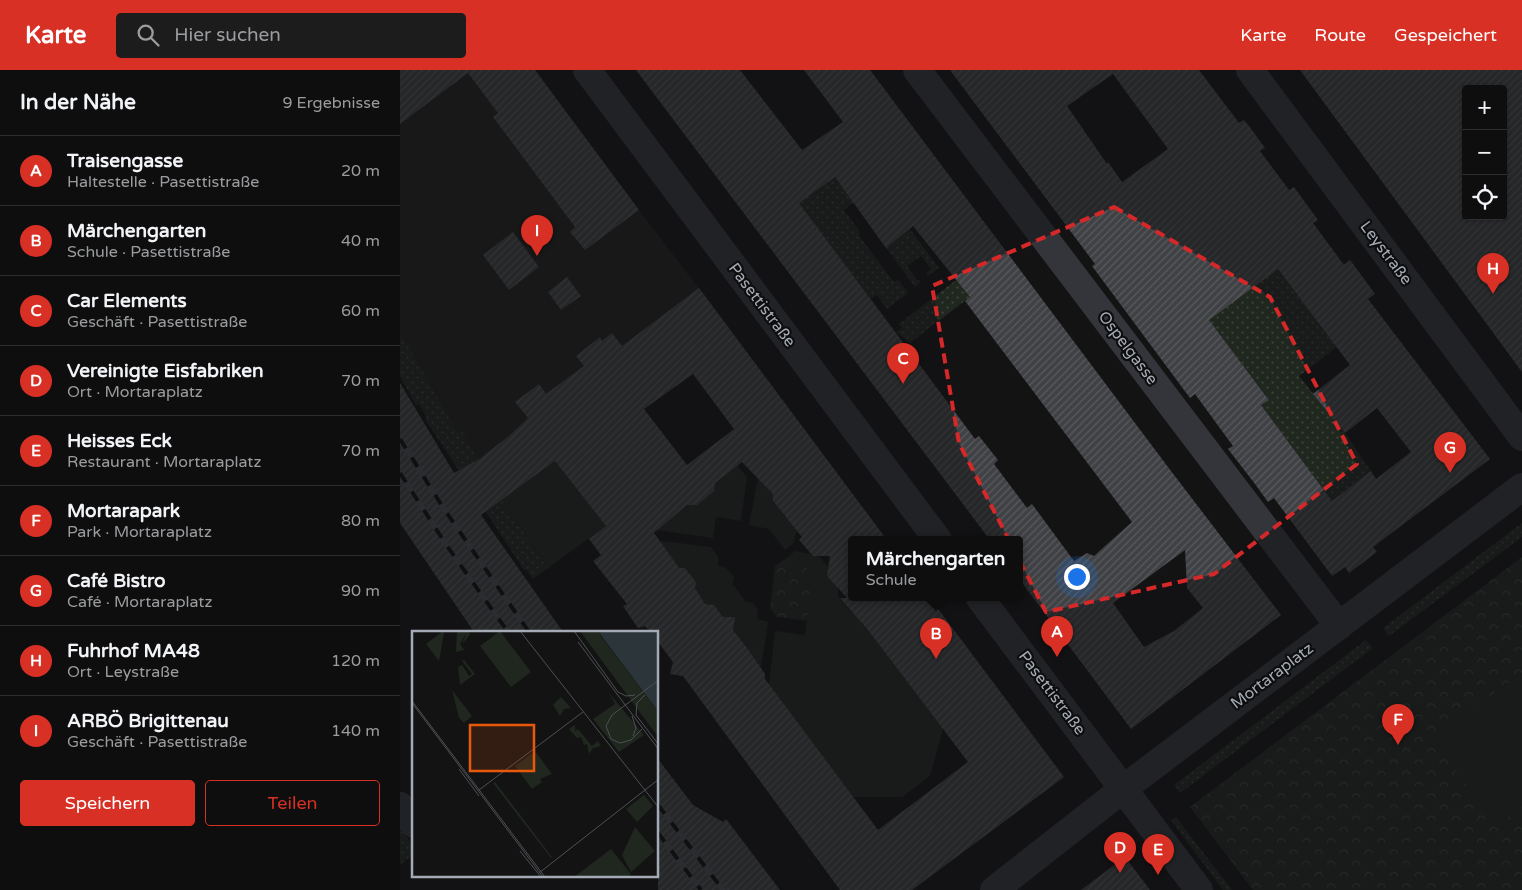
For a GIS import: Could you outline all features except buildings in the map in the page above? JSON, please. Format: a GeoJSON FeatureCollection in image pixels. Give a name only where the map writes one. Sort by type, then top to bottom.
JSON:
{"type":"FeatureCollection","features":[{"type":"Feature","properties":{"kind":"street","name":"Pasettistraße"},"geometry":{"type":"LineString","coordinates":[[587,70],[935,536]]}},
{"type":"Feature","properties":{"kind":"street","name":"Ospelgasse"},"geometry":{"type":"LineString","coordinates":[[917,70],[1339,626]]}},
{"type":"Feature","properties":{"kind":"street","name":"Leystraße"},"geometry":{"type":"LineString","coordinates":[[1250,70],[1522,437]]}},
{"type":"Feature","properties":{"kind":"street","name":"Mortaraplatz"},"geometry":{"type":"LineString","coordinates":[[994,890],[1123,789],[1522,487]]}},
{"type":"Feature","properties":{"kind":"street","name":"Pasettistraße"},"geometry":{"type":"LineString","coordinates":[[982,601],[1123,789]]}},
{"type":"Feature","properties":{"kind":"street"},"geometry":{"type":"LineString","coordinates":[[1123,789],[1199,890]]}},
{"type":"Feature","properties":{"kind":"street"},"geometry":{"type":"LineString","coordinates":[[400,806],[412,821]]}},
{"type":"Feature","properties":{"kind":"highlighted area"},"geometry":{"type":"Polygon","coordinates":[[[1114,207],[1270,297],[1357,464],[1214,574],[1046,612],[959,443],[932,286],[1114,207]]]}},
{"type":"Feature","properties":{"kind":"shaded area"},"geometry":{"type":"Polygon","coordinates":[[[400,70],[535,70],[729,328],[502,500],[476,461],[461,431],[458,433],[400,331],[400,70]]]}},
{"type":"Feature","properties":{"kind":"green space"},"geometry":{"type":"Polygon","coordinates":[[[835,177],[854,202],[844,210],[860,232],[859,236],[894,282],[898,279],[908,293],[887,309],[877,295],[871,299],[799,203],[835,177]]]}},
{"type":"Feature","properties":{"kind":"green space"},"geometry":{"type":"Polygon","coordinates":[[[910,229],[939,268],[928,276],[926,273],[931,269],[921,256],[907,266],[917,280],[921,282],[915,287],[886,248],[910,229]]]}},
{"type":"Feature","properties":{"kind":"green space"},"geometry":{"type":"Polygon","coordinates":[[[1274,264],[1337,347],[1299,376],[1345,433],[1371,471],[1332,501],[1261,405],[1269,399],[1205,315],[1274,264]]]}},
{"type":"Feature","properties":{"kind":"green space"},"geometry":{"type":"Polygon","coordinates":[[[956,280],[975,293],[910,343],[896,332],[902,328],[899,324],[956,280]]]}},
{"type":"Feature","properties":{"kind":"green space"},"geometry":{"type":"Polygon","coordinates":[[[400,331],[458,433],[462,431],[478,460],[476,462],[548,568],[533,579],[524,570],[425,419],[427,418],[419,404],[416,405],[400,376],[400,331]]]}},
{"type":"Feature","properties":{"kind":"green space"},"geometry":{"type":"Polygon","coordinates":[[[555,461],[606,526],[548,568],[502,500],[555,461]]]}},
{"type":"Feature","properties":{"kind":"green space"},"geometry":{"type":"Polygon","coordinates":[[[737,465],[747,477],[741,521],[716,517],[713,538],[657,530],[737,465]]]}},
{"type":"Feature","properties":{"kind":"green space"},"geometry":{"type":"Polygon","coordinates":[[[758,478],[773,494],[773,501],[785,517],[792,517],[801,528],[795,534],[794,543],[785,550],[769,529],[749,525],[758,478]]]}},
{"type":"Feature","properties":{"kind":"green space"},"geometry":{"type":"Polygon","coordinates":[[[1522,523],[1522,537],[1389,636],[1383,628],[1522,523]]]}},
{"type":"Feature","properties":{"kind":"green space"},"geometry":{"type":"Polygon","coordinates":[[[654,540],[711,547],[718,557],[718,566],[725,567],[734,577],[732,586],[735,587],[744,601],[753,603],[758,610],[757,619],[768,622],[761,668],[742,651],[747,647],[714,605],[705,604],[695,588],[696,582],[685,568],[679,568],[654,540]]]}},
{"type":"Feature","properties":{"kind":"green space"},"geometry":{"type":"Polygon","coordinates":[[[795,551],[819,556],[835,580],[838,596],[868,630],[943,729],[930,776],[902,797],[853,797],[769,685],[775,631],[805,635],[811,588],[805,578],[807,568],[795,566],[788,557],[795,551]]]}},
{"type":"Feature","properties":{"kind":"green space"},"geometry":{"type":"Polygon","coordinates":[[[788,557],[795,566],[807,568],[805,578],[811,588],[807,621],[777,617],[770,608],[775,566],[788,557]]]}},
{"type":"Feature","properties":{"kind":"green space"},"geometry":{"type":"Polygon","coordinates":[[[1522,557],[1522,890],[1253,890],[1190,807],[1522,557]]]}},
{"type":"Feature","properties":{"kind":"green space"},"geometry":{"type":"Polygon","coordinates":[[[1366,640],[1373,648],[1180,793],[1174,785],[1366,640]]]}},
{"type":"Feature","properties":{"kind":"green space"},"geometry":{"type":"Polygon","coordinates":[[[1522,673],[1522,807],[1497,825],[1432,739],[1522,673]]]}},
{"type":"Feature","properties":{"kind":"green space"},"geometry":{"type":"Polygon","coordinates":[[[1176,817],[1232,890],[1223,890],[1171,820],[1176,817]]]}},
{"type":"Feature","properties":{"kind":"green space"},"geometry":{"type":"Polygon","coordinates":[[[400,828],[412,844],[412,856],[400,865],[400,828]]]}},
{"type":"Feature","properties":{"kind":"railway"},"geometry":{"type":"LineString","coordinates":[[400,439],[444,509],[528,631]]}},
{"type":"Feature","properties":{"kind":"railway"},"geometry":{"type":"LineString","coordinates":[[400,473],[447,546],[507,631]]}},
{"type":"Feature","properties":{"kind":"railway"},"geometry":{"type":"LineString","coordinates":[[659,806],[723,890]]}},
{"type":"Feature","properties":{"kind":"railway"},"geometry":{"type":"LineString","coordinates":[[659,834],[701,890]]}},
{"type":"Feature","properties":{"kind":"place","name":"ARBÖ Brigittenau"},"geometry":{"type":"Point","coordinates":[537,256]}},
{"type":"Feature","properties":{"kind":"place","name":"Fuhrhof MA48"},"geometry":{"type":"Point","coordinates":[1493,294]}},
{"type":"Feature","properties":{"kind":"place","name":"Car Elements"},"geometry":{"type":"Point","coordinates":[903,384]}},
{"type":"Feature","properties":{"kind":"place","name":"Café Bistro"},"geometry":{"type":"Point","coordinates":[1450,473]}},
{"type":"Feature","properties":{"kind":"place","name":"Traisengasse"},"geometry":{"type":"Point","coordinates":[1057,657]}},
{"type":"Feature","properties":{"kind":"place","name":"Märchengarten"},"geometry":{"type":"Point","coordinates":[936,659]}},
{"type":"Feature","properties":{"kind":"place","name":"Mortarapark"},"geometry":{"type":"Point","coordinates":[1398,745]}},
{"type":"Feature","properties":{"kind":"place","name":"Vereinigte Eisfabriken"},"geometry":{"type":"Point","coordinates":[1120,873]}},
{"type":"Feature","properties":{"kind":"place","name":"Heisses Eck"},"geometry":{"type":"Point","coordinates":[1158,875]}}]}
